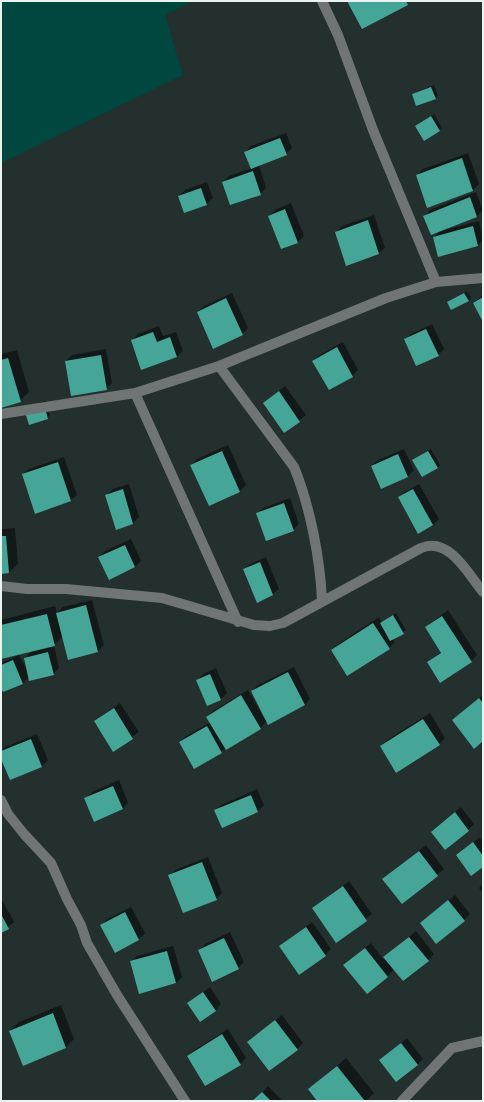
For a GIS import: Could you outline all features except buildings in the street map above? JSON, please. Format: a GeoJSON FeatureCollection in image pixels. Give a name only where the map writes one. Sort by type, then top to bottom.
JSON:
{"type":"FeatureCollection","features":[{"type":"Feature","properties":{"kind":"street"},"geometry":{"type":"LineString","coordinates":[[322,1],[338,35],[373,130],[436,282]]}},
{"type":"Feature","properties":{"kind":"street"},"geometry":{"type":"LineString","coordinates":[[1,414],[135,393],[219,366],[386,298],[436,282],[483,278]]}},
{"type":"Feature","properties":{"kind":"street"},"geometry":{"type":"LineString","coordinates":[[219,366],[294,467],[301,485],[320,568],[322,600]]}},
{"type":"Feature","properties":{"kind":"street"},"geometry":{"type":"LineString","coordinates":[[135,393],[238,622]]}},
{"type":"Feature","properties":{"kind":"street"},"geometry":{"type":"LineString","coordinates":[[1,586],[27,589],[66,589],[162,598],[238,622],[270,626],[283,623],[322,600],[421,548],[432,545],[442,547],[452,554],[483,592]]}},
{"type":"Feature","properties":{"kind":"street"},"geometry":{"type":"LineString","coordinates":[[1,800],[8,814],[51,863],[67,899],[81,925],[87,943],[117,995],[185,1101]]}},
{"type":"Feature","properties":{"kind":"street"},"geometry":{"type":"LineString","coordinates":[[402,1101],[452,1048],[483,1041]]}},
{"type":"Feature","properties":{"kind":"green space"},"geometry":{"type":"Polygon","coordinates":[[[1,1],[193,1],[165,15],[183,75],[1,163],[1,1]]]}}]}
